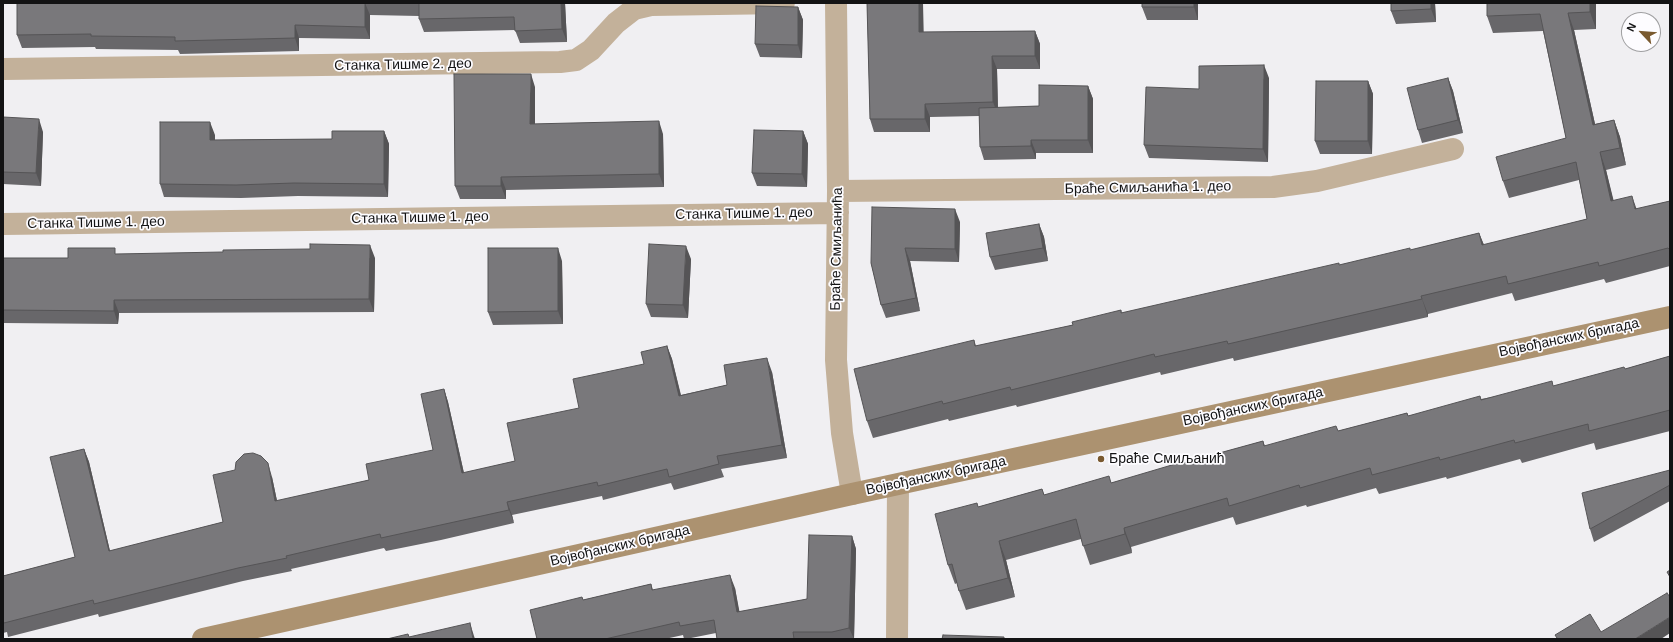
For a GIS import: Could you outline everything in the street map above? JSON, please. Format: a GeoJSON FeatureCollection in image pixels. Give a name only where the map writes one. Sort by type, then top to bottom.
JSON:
{"type":"FeatureCollection","features":[{"type":"Feature","properties":{"kind":"street","name":"Станка Тишме 2. део"},"geometry":{"type":"LineString","coordinates":[[3,69],[560,62],[576,60],[591,50],[616,23],[634,9],[651,5],[784,3]]}},
{"type":"Feature","properties":{"kind":"street","name":"Браће Смиљанића"},"geometry":{"type":"LineString","coordinates":[[836,3],[838,191],[836,360],[842,433],[852,494]]}},
{"type":"Feature","properties":{"kind":"street","name":"Браће Смиљанића 1. део"},"geometry":{"type":"LineString","coordinates":[[838,191],[1273,187],[1316,181],[1454,149]]}},
{"type":"Feature","properties":{"kind":"street","name":"Станка Тишме 1. део"},"geometry":{"type":"LineString","coordinates":[[3,224],[838,212]]}},
{"type":"Feature","properties":{"kind":"street","name":"Војвођанских бригада"},"geometry":{"type":"LineString","coordinates":[[203,639],[852,494],[1670,317]]}},
{"type":"Feature","properties":{"kind":"street"},"geometry":{"type":"LineString","coordinates":[[897,639],[898,485]]}},
{"type":"Feature","properties":{"kind":"building"},"geometry":{"type":"Polygon","coordinates":[[[17,3],[365,3],[365,27],[295,25],[295,38],[175,41],[175,37],[91,36],[91,34],[17,35],[17,3]]]}},
{"type":"Feature","properties":{"kind":"building"},"geometry":{"type":"Polygon","coordinates":[[[419,3],[561,3],[562,29],[515,31],[514,17],[419,19],[419,3]]]}},
{"type":"Feature","properties":{"kind":"building"},"geometry":{"type":"Polygon","coordinates":[[[867,3],[919,3],[919,32],[1035,31],[1035,56],[992,56],[993,102],[925,104],[925,119],[870,119],[867,3]]]}},
{"type":"Feature","properties":{"kind":"building"},"geometry":{"type":"Polygon","coordinates":[[[1142,3],[1194,3],[1194,7],[1142,7],[1142,3]]]}},
{"type":"Feature","properties":{"kind":"building"},"geometry":{"type":"Polygon","coordinates":[[[1391,3],[1431,3],[1431,9],[1391,11],[1391,3]]]}},
{"type":"Feature","properties":{"kind":"building"},"geometry":{"type":"Polygon","coordinates":[[[1487,3],[1590,3],[1590,12],[1568,13],[1593,125],[1614,120],[1620,148],[1600,152],[1611,201],[1632,196],[1635,209],[1670,201],[1670,249],[1668,248],[1599,266],[1598,262],[1508,284],[1506,276],[1421,296],[1422,299],[1228,344],[1227,341],[1155,357],[1154,354],[1011,390],[1010,387],[943,404],[942,401],[867,421],[854,369],[974,340],[975,346],[1073,325],[1072,322],[1121,310],[1121,313],[1339,263],[1339,265],[1410,248],[1410,250],[1479,233],[1482,245],[1587,219],[1576,162],[1503,181],[1496,157],[1566,138],[1540,14],[1487,16],[1487,3]]]}},
{"type":"Feature","properties":{"kind":"building"},"geometry":{"type":"Polygon","coordinates":[[[756,6],[798,7],[798,45],[755,44],[756,6]]]}},
{"type":"Feature","properties":{"kind":"building"},"geometry":{"type":"Polygon","coordinates":[[[1264,65],[1263,149],[1144,145],[1146,87],[1199,89],[1199,66],[1264,65]]]}},
{"type":"Feature","properties":{"kind":"building"},"geometry":{"type":"Polygon","coordinates":[[[454,74],[531,74],[530,124],[659,121],[659,174],[501,177],[501,186],[455,186],[454,74]]]}},
{"type":"Feature","properties":{"kind":"building"},"geometry":{"type":"Polygon","coordinates":[[[1448,78],[1458,120],[1418,130],[1407,88],[1448,78]]]}},
{"type":"Feature","properties":{"kind":"building"},"geometry":{"type":"Polygon","coordinates":[[[1316,81],[1368,81],[1368,141],[1315,141],[1316,81]]]}},
{"type":"Feature","properties":{"kind":"building"},"geometry":{"type":"Polygon","coordinates":[[[1039,85],[1088,86],[1088,140],[1031,140],[1031,146],[980,147],[979,108],[1039,106],[1039,85]]]}},
{"type":"Feature","properties":{"kind":"building"},"geometry":{"type":"Polygon","coordinates":[[[3,117],[39,119],[36,173],[3,172],[3,117]]]}},
{"type":"Feature","properties":{"kind":"building"},"geometry":{"type":"Polygon","coordinates":[[[160,122],[210,122],[210,140],[332,139],[332,131],[384,131],[384,184],[160,184],[160,122]]]}},
{"type":"Feature","properties":{"kind":"building"},"geometry":{"type":"Polygon","coordinates":[[[754,130],[803,131],[802,174],[752,173],[754,130]]]}},
{"type":"Feature","properties":{"kind":"building"},"geometry":{"type":"Polygon","coordinates":[[[872,207],[955,209],[955,249],[905,248],[916,298],[881,305],[871,263],[872,207]]]}},
{"type":"Feature","properties":{"kind":"building"},"geometry":{"type":"Polygon","coordinates":[[[1039,224],[1043,248],[990,257],[986,233],[1039,224]]]}},
{"type":"Feature","properties":{"kind":"building"},"geometry":{"type":"Polygon","coordinates":[[[310,244],[370,245],[369,299],[114,300],[114,311],[3,310],[3,258],[68,258],[68,248],[115,248],[115,254],[223,252],[223,250],[310,249],[310,244]]]}},
{"type":"Feature","properties":{"kind":"building"},"geometry":{"type":"Polygon","coordinates":[[[649,244],[686,246],[683,305],[646,304],[649,244]]]}},
{"type":"Feature","properties":{"kind":"building"},"geometry":{"type":"Polygon","coordinates":[[[488,248],[558,248],[558,311],[488,312],[488,248]]]}},
{"type":"Feature","properties":{"kind":"building"},"geometry":{"type":"Polygon","coordinates":[[[667,346],[679,396],[727,385],[724,365],[767,358],[782,445],[717,456],[719,464],[669,477],[667,469],[598,486],[597,482],[507,502],[509,510],[381,538],[380,534],[286,556],[287,558],[238,568],[94,604],[93,600],[4,623],[3,621],[3,576],[75,557],[50,457],[84,449],[109,551],[223,522],[213,475],[235,470],[236,462],[244,454],[253,453],[261,456],[268,463],[275,501],[369,480],[366,464],[433,450],[421,394],[444,389],[462,473],[515,461],[507,423],[579,408],[573,379],[644,364],[641,352],[667,346]]]}},
{"type":"Feature","properties":{"kind":"building"},"geometry":{"type":"Polygon","coordinates":[[[1670,356],[1670,410],[1589,431],[1588,424],[1515,443],[1514,440],[1440,460],[1439,457],[1372,475],[1370,468],[1300,488],[1299,485],[1229,506],[1227,498],[1124,528],[1125,534],[1083,546],[1076,519],[999,541],[1008,578],[959,591],[952,564],[948,565],[935,514],[977,503],[978,507],[1042,489],[1044,495],[1109,476],[1111,483],[1182,462],[1183,463],[1263,441],[1264,446],[1336,426],[1338,431],[1407,413],[1408,416],[1480,396],[1481,400],[1552,381],[1553,386],[1624,367],[1625,369],[1670,356]]]}},
{"type":"Feature","properties":{"kind":"building"},"geometry":{"type":"Polygon","coordinates":[[[1670,470],[1670,485],[1590,529],[1582,493],[1670,470]]]}},
{"type":"Feature","properties":{"kind":"building"},"geometry":{"type":"Polygon","coordinates":[[[809,535],[852,536],[849,628],[832,632],[793,632],[794,639],[717,639],[714,620],[680,626],[679,622],[605,639],[537,639],[530,610],[582,597],[583,600],[651,584],[652,590],[730,575],[737,612],[807,599],[809,535]]]}},
{"type":"Feature","properties":{"kind":"building"},"geometry":{"type":"Polygon","coordinates":[[[1670,570],[1670,577],[1667,572],[1670,570]]]}},
{"type":"Feature","properties":{"kind":"building"},"geometry":{"type":"Polygon","coordinates":[[[1667,593],[1670,597],[1670,617],[1635,639],[1555,639],[1557,638],[1555,635],[1590,614],[1601,632],[1667,593]]]}},
{"type":"Feature","properties":{"kind":"building"},"geometry":{"type":"Polygon","coordinates":[[[470,623],[473,639],[387,639],[408,634],[409,637],[470,623]]]}},
{"type":"Feature","properties":{"kind":"building"},"geometry":{"type":"Polygon","coordinates":[[[943,635],[1004,637],[1004,639],[942,639],[943,635]]]}},
{"type":"Feature","properties":{"kind":"place","name":"Браће Смиљанић"},"geometry":{"type":"Point","coordinates":[1101,459]}}]}
